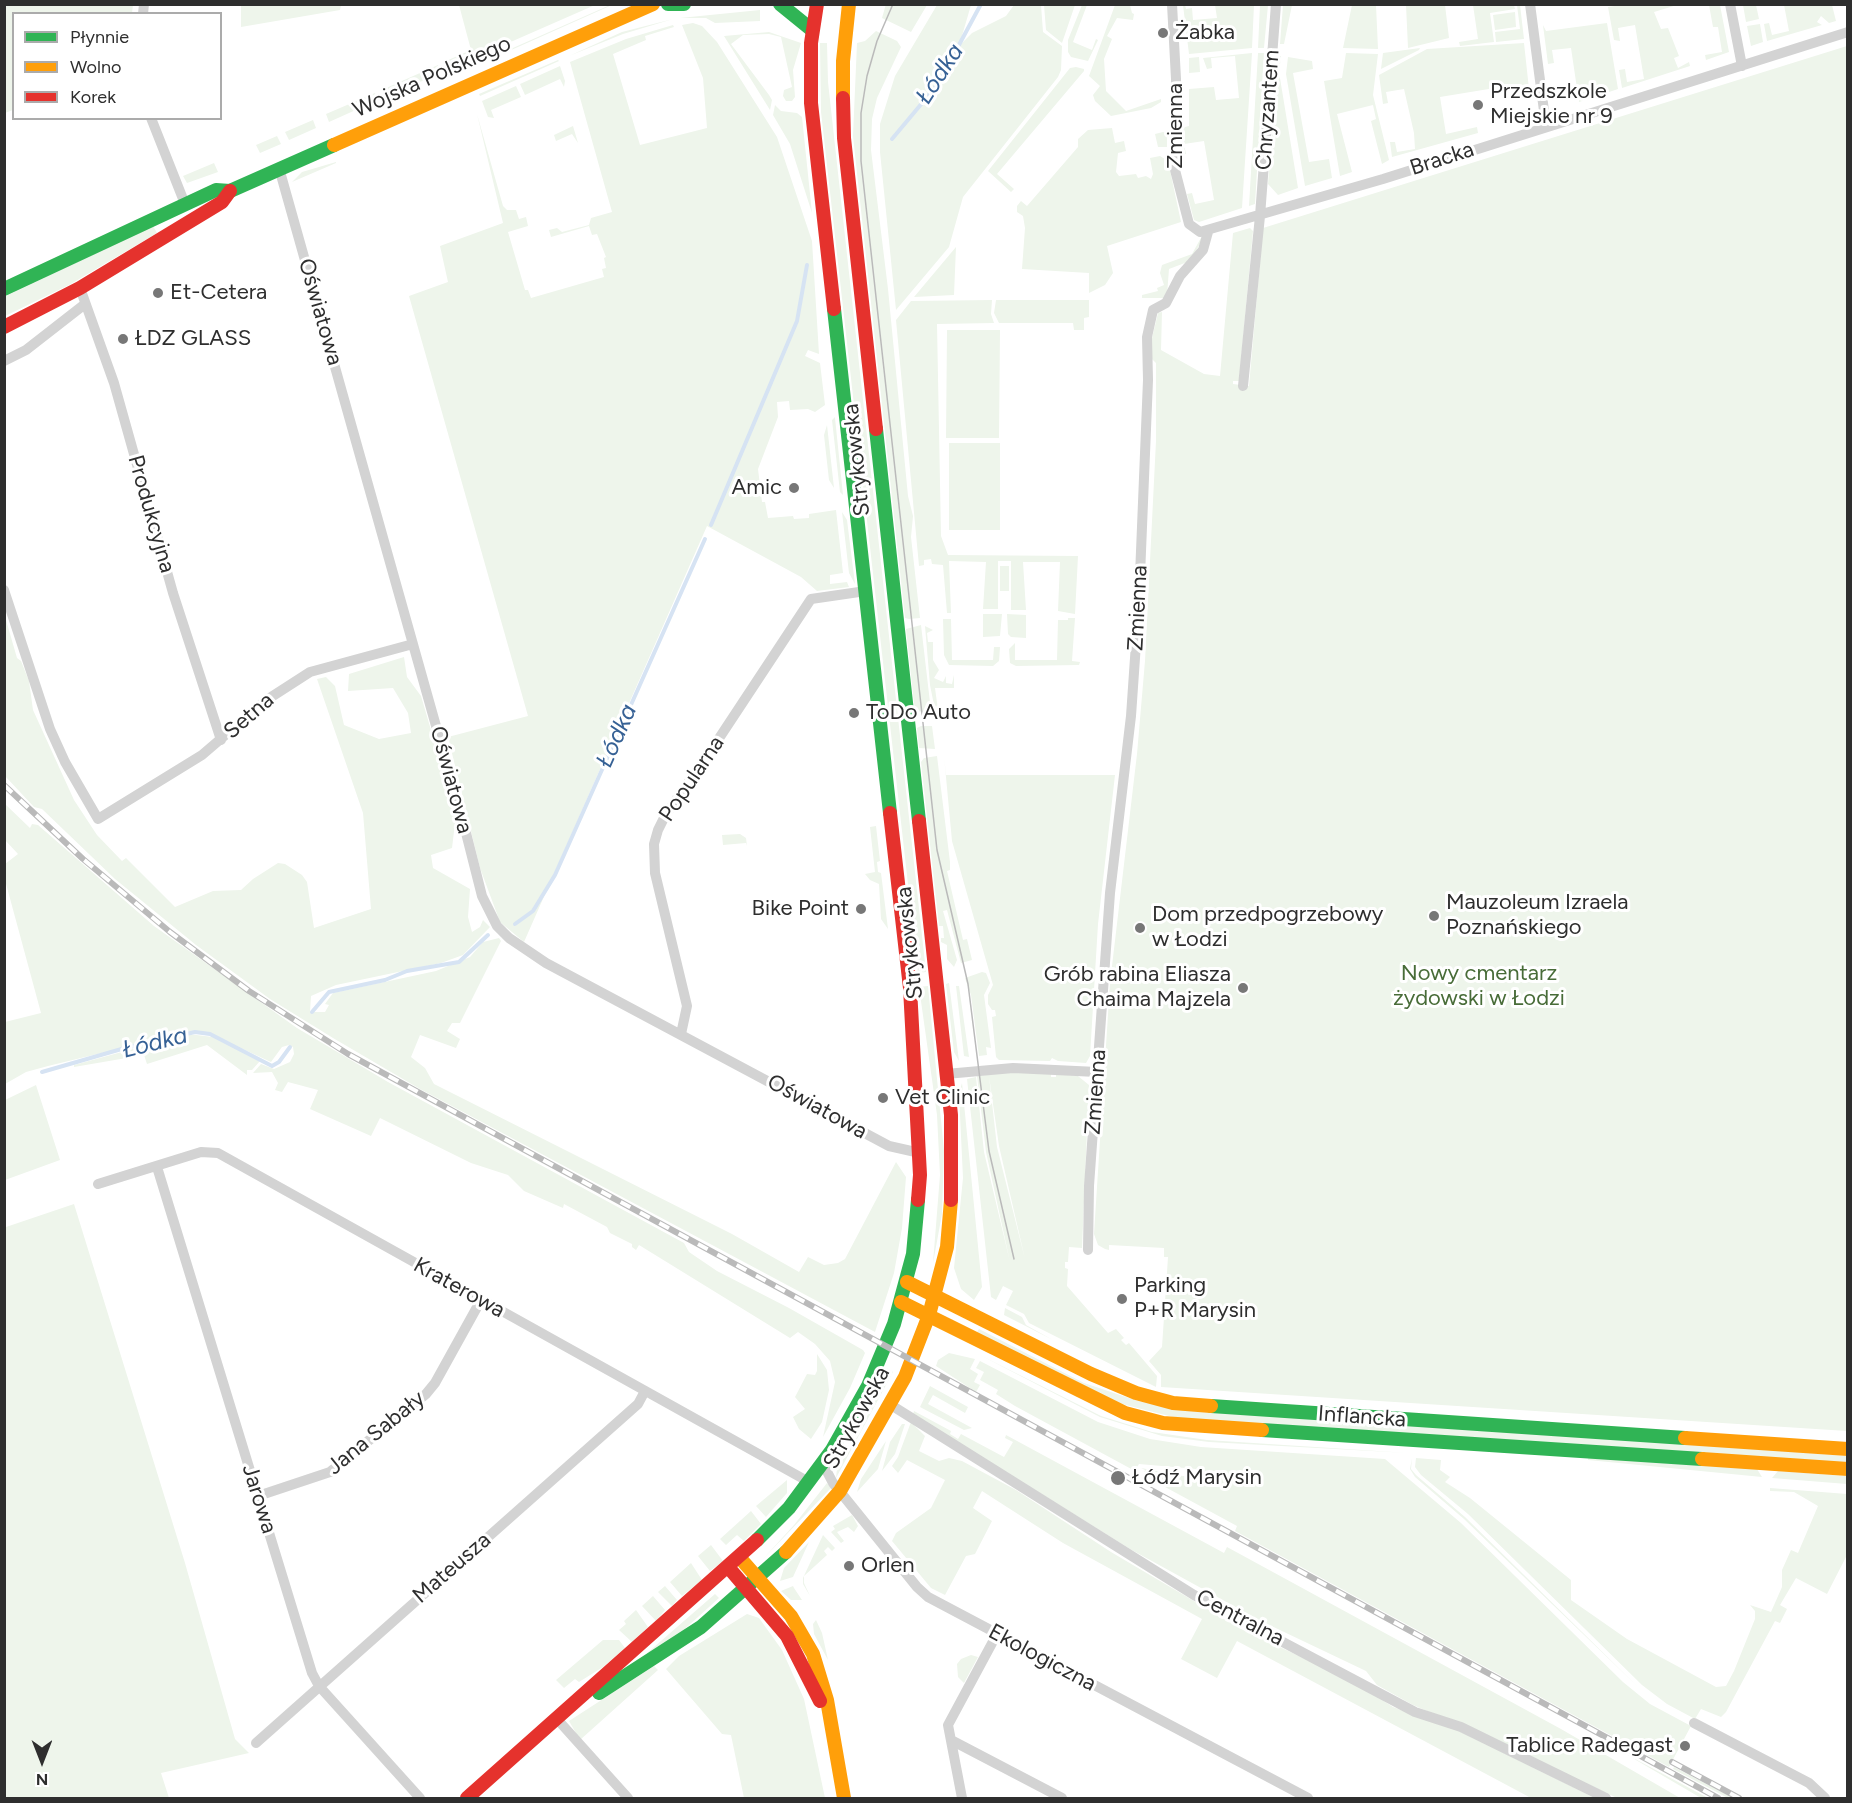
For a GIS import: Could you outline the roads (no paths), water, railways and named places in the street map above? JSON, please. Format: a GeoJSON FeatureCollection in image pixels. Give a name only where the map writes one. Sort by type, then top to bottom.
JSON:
{"type":"FeatureCollection","features":[{"type":"Feature","properties":{"kind":"main road","name":"Wojska Polskiego"},"geometry":{"type":"LineString","coordinates":[[4,289],[216,190],[230,190],[653,4]]}},
{"type":"Feature","properties":{"kind":"main road"},"geometry":{"type":"LineString","coordinates":[[669,4],[684,4]]}},
{"type":"Feature","properties":{"kind":"main road"},"geometry":{"type":"LineString","coordinates":[[780,4],[812,30]]}},
{"type":"Feature","properties":{"kind":"main road","name":"Strykowska"},"geometry":{"type":"LineString","coordinates":[[466,1798],[729,1568],[771,1528],[823,1464],[852,1416],[888,1339],[907,1282],[918,1221],[920,1152],[910,978],[811,103],[812,30],[817,4]]}},
{"type":"Feature","properties":{"kind":"main road","name":"Strykowska"},"geometry":{"type":"LineString","coordinates":[[557,1719],[676,1645],[758,1578],[805,1531],[840,1491],[905,1377],[936,1296],[947,1247],[952,1195],[952,1134],[845,154],[843,62],[849,4]]}},
{"type":"Feature","properties":{"kind":"main road","name":"Wojska Polskiego"},"geometry":{"type":"LineString","coordinates":[[4,327],[80,288],[222,202],[230,190]]}},
{"type":"Feature","properties":{"kind":"main road","name":"Inflancka"},"geometry":{"type":"LineString","coordinates":[[907,1282],[1091,1374],[1149,1398],[1173,1403],[1848,1449]]}},
{"type":"Feature","properties":{"kind":"main road","name":"Inflancka"},"geometry":{"type":"LineString","coordinates":[[901,1302],[1097,1401],[1125,1413],[1163,1423],[1848,1469]]}},
{"type":"Feature","properties":{"kind":"main road"},"geometry":{"type":"LineString","coordinates":[[740,1558],[791,1616],[808,1643],[821,1678],[844,1798]]}},
{"type":"Feature","properties":{"kind":"main road"},"geometry":{"type":"LineString","coordinates":[[729,1568],[787,1635],[828,1720]]}},
{"type":"Feature","properties":{"kind":"street","name":"Zmienna"},"geometry":{"type":"LineString","coordinates":[[1088,1250],[1086,1235],[1110,893],[1131,716],[1139,600],[1148,392],[1147,337],[1153,309],[1167,303],[1180,276],[1201,252],[1208,231],[1196,231],[1189,224],[1175,170],[1176,79],[1172,4]]}},
{"type":"Feature","properties":{"kind":"street","name":"Chryzantem"},"geometry":{"type":"LineString","coordinates":[[1243,386],[1260,216],[1276,4]]}},
{"type":"Feature","properties":{"kind":"street"},"geometry":{"type":"LineString","coordinates":[[1530,4],[1546,126]]}},
{"type":"Feature","properties":{"kind":"street"},"geometry":{"type":"LineString","coordinates":[[1730,4],[1742,66]]}},
{"type":"Feature","properties":{"kind":"street","name":"Bracka"},"geometry":{"type":"LineString","coordinates":[[1208,231],[1848,32]]}},
{"type":"Feature","properties":{"kind":"street"},"geometry":{"type":"LineString","coordinates":[[152,120],[185,204]]}},
{"type":"Feature","properties":{"kind":"street","name":"Oświatowa"},"geometry":{"type":"LineString","coordinates":[[279,168],[482,896],[497,926],[508,938],[531,954],[889,1146],[920,1152]]}},
{"type":"Feature","properties":{"kind":"street","name":"Produkcyjna"},"geometry":{"type":"LineString","coordinates":[[80,288],[114,383],[173,593],[221,740]]}},
{"type":"Feature","properties":{"kind":"street"},"geometry":{"type":"LineString","coordinates":[[4,361],[26,350],[85,304]]}},
{"type":"Feature","properties":{"kind":"street","name":"Setna"},"geometry":{"type":"LineString","coordinates":[[4,590],[50,729],[65,762],[98,819],[202,755],[281,688],[310,672],[413,644]]}},
{"type":"Feature","properties":{"kind":"street","name":"Popularna"},"geometry":{"type":"LineString","coordinates":[[681,1034],[687,1006],[653,859],[658,830],[666,814],[710,752],[811,599],[866,591]]}},
{"type":"Feature","properties":{"kind":"street"},"geometry":{"type":"LineString","coordinates":[[946,1074],[1013,1068],[1097,1072]]}},
{"type":"Feature","properties":{"kind":"street","name":"Kraterowa"},"geometry":{"type":"LineString","coordinates":[[99,1184],[201,1152],[218,1153],[809,1482]]}},
{"type":"Feature","properties":{"kind":"street","name":"Jarowa"},"geometry":{"type":"LineString","coordinates":[[157,1167],[319,1686],[420,1798]]}},
{"type":"Feature","properties":{"kind":"street","name":"Jana Sabały"},"geometry":{"type":"LineString","coordinates":[[258,1496],[330,1472],[426,1394],[435,1383],[481,1300]]}},
{"type":"Feature","properties":{"kind":"street","name":"Mateusza"},"geometry":{"type":"LineString","coordinates":[[256,1743],[638,1404],[645,1391]]}},
{"type":"Feature","properties":{"kind":"street","name":"Centralna"},"geometry":{"type":"LineString","coordinates":[[891,1405],[1194,1595],[1415,1712],[1461,1727],[1606,1798]]}},
{"type":"Feature","properties":{"kind":"street","name":"Ekologiczna"},"geometry":{"type":"LineString","coordinates":[[823,1464],[840,1491],[916,1587],[941,1605],[1308,1798]]}},
{"type":"Feature","properties":{"kind":"street"},"geometry":{"type":"LineString","coordinates":[[962,1798],[949,1722],[997,1634]]}},
{"type":"Feature","properties":{"kind":"street"},"geometry":{"type":"LineString","coordinates":[[557,1719],[628,1798]]}},
{"type":"Feature","properties":{"kind":"street"},"geometry":{"type":"LineString","coordinates":[[1695,1723],[1809,1783],[1825,1798]]}},
{"type":"Feature","properties":{"kind":"street"},"geometry":{"type":"LineString","coordinates":[[951,1740],[1062,1798]]}},
{"type":"Feature","properties":{"kind":"waterway","name":"Łódka"},"geometry":{"type":"LineString","coordinates":[[892,139],[938,84],[981,4]]}},
{"type":"Feature","properties":{"kind":"waterway","name":"Łódka"},"geometry":{"type":"LineString","coordinates":[[711,525],[797,321],[807,265]]}},
{"type":"Feature","properties":{"kind":"waterway","name":"Łódka"},"geometry":{"type":"LineString","coordinates":[[515,924],[533,911],[555,875],[705,539]]}},
{"type":"Feature","properties":{"kind":"waterway","name":"Łódka"},"geometry":{"type":"LineString","coordinates":[[312,1012],[329,992],[385,980],[407,971],[459,962],[488,935]]}},
{"type":"Feature","properties":{"kind":"waterway","name":"Łódka"},"geometry":{"type":"LineString","coordinates":[[42,1072],[125,1048],[195,1032],[210,1034],[272,1066],[279,1062],[290,1047]]}},
{"type":"Feature","properties":{"kind":"tram line"},"geometry":{"type":"LineString","coordinates":[[893,4],[877,41],[867,76],[861,113],[861,161],[937,850],[968,984],[989,1151],[1014,1259]]}},
{"type":"Feature","properties":{"kind":"railway"},"geometry":{"type":"LineString","coordinates":[[4,785],[83,859],[170,932],[249,991],[348,1054],[1718,1798]]}},
{"type":"Feature","properties":{"kind":"railway"},"geometry":{"type":"LineString","coordinates":[[1672,1762],[1739,1798]]}},
{"type":"Feature","properties":{"kind":"place","name":"Żabka"},"geometry":{"type":"Point","coordinates":[1163,33]}},
{"type":"Feature","properties":{"kind":"place","name":"Przedszkole Miejskie nr 9"},"geometry":{"type":"Point","coordinates":[1478,105]}},
{"type":"Feature","properties":{"kind":"place","name":"Et-Cetera"},"geometry":{"type":"Point","coordinates":[158,293]}},
{"type":"Feature","properties":{"kind":"place","name":"ŁDZ GLASS"},"geometry":{"type":"Point","coordinates":[123,339]}},
{"type":"Feature","properties":{"kind":"place","name":"Amic"},"geometry":{"type":"Point","coordinates":[794,488]}},
{"type":"Feature","properties":{"kind":"place","name":"ToDo Auto"},"geometry":{"type":"Point","coordinates":[854,713]}},
{"type":"Feature","properties":{"kind":"place","name":"Bike Point"},"geometry":{"type":"Point","coordinates":[861,909]}},
{"type":"Feature","properties":{"kind":"place","name":"Mauzoleum Izraela Poznańskiego"},"geometry":{"type":"Point","coordinates":[1434,916]}},
{"type":"Feature","properties":{"kind":"place","name":"Dom przedpogrzebowy w Łodzi"},"geometry":{"type":"Point","coordinates":[1140,928]}},
{"type":"Feature","properties":{"kind":"place","name":"Grób rabina Eliasza Chaima Majzela"},"geometry":{"type":"Point","coordinates":[1243,988]}},
{"type":"Feature","properties":{"kind":"place","name":"Vet Clinic"},"geometry":{"type":"Point","coordinates":[883,1098]}},
{"type":"Feature","properties":{"kind":"place","name":"Parking P+R Marysin"},"geometry":{"type":"Point","coordinates":[1122,1299]}},
{"type":"Feature","properties":{"kind":"place","name":"Łódź Marysin"},"geometry":{"type":"Point","coordinates":[1118,1478]}},
{"type":"Feature","properties":{"kind":"place","name":"Orlen"},"geometry":{"type":"Point","coordinates":[849,1566]}},
{"type":"Feature","properties":{"kind":"place","name":"Tablice Radegast"},"geometry":{"type":"Point","coordinates":[1685,1746]}},
{"type":"Feature","properties":{"kind":"park label","name":"Nowy cmentarz żydowski w Łodzi"},"geometry":{"type":"Point","coordinates":[1479,986]}}]}
